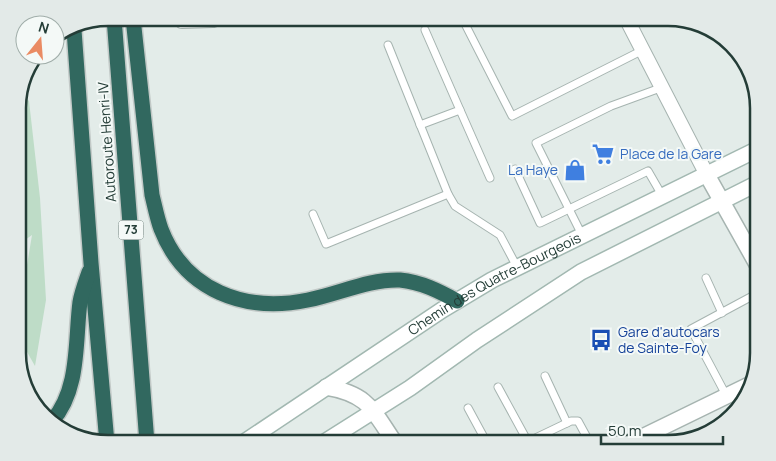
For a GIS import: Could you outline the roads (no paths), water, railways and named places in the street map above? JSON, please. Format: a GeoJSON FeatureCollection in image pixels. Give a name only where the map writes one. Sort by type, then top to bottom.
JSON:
{"type":"FeatureCollection","features":[{"type":"Feature","properties":{"kind":"highway","name":"Autoroute Henri-IV"},"geometry":{"type":"LineString","coordinates":[[115,26],[146,435]]}},
{"type":"Feature","properties":{"kind":"highway"},"geometry":{"type":"LineString","coordinates":[[134,26],[152,196],[156,213],[170,247],[180,262],[198,280],[225,296],[261,304],[309,300],[380,281],[416,282],[439,291],[457,301]]}},
{"type":"Feature","properties":{"kind":"highway","name":"Autoroute Henri-IV"},"geometry":{"type":"LineString","coordinates":[[74,34],[91,263],[106,435]]}},
{"type":"Feature","properties":{"kind":"highway"},"geometry":{"type":"LineString","coordinates":[[56,415],[65,400],[73,377],[81,299],[91,263]]}},
{"type":"Feature","properties":{"kind":"main road","name":"Chemin des Quatre-Bourgeois"},"geometry":{"type":"LineString","coordinates":[[256,435],[326,387],[492,280],[750,153]]}},
{"type":"Feature","properties":{"kind":"main road"},"geometry":{"type":"LineString","coordinates":[[708,175],[750,251]]}},
{"type":"Feature","properties":{"kind":"main road"},"geometry":{"type":"LineString","coordinates":[[336,435],[410,388],[477,340],[580,272],[750,187]]}},
{"type":"Feature","properties":{"kind":"main road"},"geometry":{"type":"LineString","coordinates":[[326,387],[353,394],[364,400],[374,411],[390,435]]}},
{"type":"Feature","properties":{"kind":"main road"},"geometry":{"type":"LineString","coordinates":[[646,435],[742,388]]}},
{"type":"Feature","properties":{"kind":"street"},"geometry":{"type":"LineString","coordinates":[[630,26],[708,175]]}},
{"type":"Feature","properties":{"kind":"lane"},"geometry":{"type":"LineString","coordinates":[[466,26],[512,116],[644,50]]}},
{"type":"Feature","properties":{"kind":"lane"},"geometry":{"type":"LineString","coordinates":[[425,30],[490,178]]}},
{"type":"Feature","properties":{"kind":"lane"},"geometry":{"type":"LineString","coordinates":[[388,45],[448,194],[455,206],[500,235],[517,267]]}},
{"type":"Feature","properties":{"kind":"lane"},"geometry":{"type":"LineString","coordinates":[[583,235],[536,143],[611,106],[662,87]]}},
{"type":"Feature","properties":{"kind":"lane"},"geometry":{"type":"LineString","coordinates":[[420,125],[460,110]]}},
{"type":"Feature","properties":{"kind":"lane"},"geometry":{"type":"LineString","coordinates":[[515,169],[540,223],[570,210],[648,170],[663,197]]}},
{"type":"Feature","properties":{"kind":"lane"},"geometry":{"type":"LineString","coordinates":[[313,214],[326,244],[448,194]]}},
{"type":"Feature","properties":{"kind":"lane"},"geometry":{"type":"LineString","coordinates":[[706,278],[722,312]]}},
{"type":"Feature","properties":{"kind":"lane"},"geometry":{"type":"LineString","coordinates":[[726,396],[691,329],[750,297]]}},
{"type":"Feature","properties":{"kind":"lane"},"geometry":{"type":"LineString","coordinates":[[544,376],[567,423]]}},
{"type":"Feature","properties":{"kind":"lane"},"geometry":{"type":"LineString","coordinates":[[498,387],[523,435]]}},
{"type":"Feature","properties":{"kind":"lane"},"geometry":{"type":"LineString","coordinates":[[468,408],[483,435]]}},
{"type":"Feature","properties":{"kind":"lane"},"geometry":{"type":"LineString","coordinates":[[543,435],[571,421],[578,421],[586,435]]}},
{"type":"Feature","properties":{"kind":"place","name":"Place de la Gare"},"geometry":{"type":"Point","coordinates":[603,154]}},
{"type":"Feature","properties":{"kind":"place","name":"La Haye"},"geometry":{"type":"Point","coordinates":[575,170]}},
{"type":"Feature","properties":{"kind":"place","name":"Gare d'autocars de Sainte-Foy"},"geometry":{"type":"Point","coordinates":[601,340]}}]}
